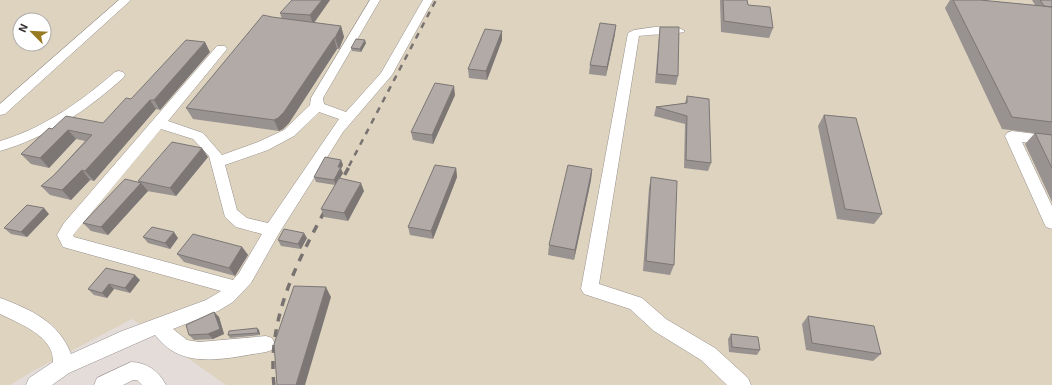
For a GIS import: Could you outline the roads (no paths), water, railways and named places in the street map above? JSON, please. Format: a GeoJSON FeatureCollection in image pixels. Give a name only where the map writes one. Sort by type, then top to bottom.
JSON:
{"type":"FeatureCollection","features":[{"type":"Feature","properties":{"kind":"street"},"geometry":{"type":"LineString","coordinates":[[0,111],[126,0]]}},
{"type":"Feature","properties":{"kind":"street"},"geometry":{"type":"LineString","coordinates":[[218,162],[263,146],[289,133],[317,106],[317,98],[375,0]]}},
{"type":"Feature","properties":{"kind":"street"},"geometry":{"type":"LineString","coordinates":[[36,385],[62,367],[128,337],[212,306],[227,297],[245,278],[272,230],[347,117],[366,100],[386,75],[428,0]]}},
{"type":"Feature","properties":{"kind":"street"},"geometry":{"type":"LineString","coordinates":[[678,31],[655,30],[634,33],[628,76],[590,289],[636,303],[660,325],[708,354],[741,385]]}},
{"type":"Feature","properties":{"kind":"street"},"geometry":{"type":"LineString","coordinates":[[342,31],[356,33]]}},
{"type":"Feature","properties":{"kind":"street"},"geometry":{"type":"LineString","coordinates":[[221,49],[65,235],[69,242],[236,288]]}},
{"type":"Feature","properties":{"kind":"street"},"geometry":{"type":"LineString","coordinates":[[0,146],[24,139],[65,117],[119,75]]}},
{"type":"Feature","properties":{"kind":"street"},"geometry":{"type":"LineString","coordinates":[[317,106],[347,117]]}},
{"type":"Feature","properties":{"kind":"street"},"geometry":{"type":"LineString","coordinates":[[158,124],[171,126],[198,136],[215,154],[230,213],[242,223],[272,230]]}},
{"type":"Feature","properties":{"kind":"street"},"geometry":{"type":"LineString","coordinates":[[1052,141],[1012,136],[1052,224]]}},
{"type":"Feature","properties":{"kind":"street"},"geometry":{"type":"LineString","coordinates":[[0,306],[32,322],[56,339],[64,358],[62,367]]}},
{"type":"Feature","properties":{"kind":"street"},"geometry":{"type":"LineString","coordinates":[[158,327],[181,346],[188,349],[210,350],[266,344]]}},
{"type":"Feature","properties":{"kind":"street"},"geometry":{"type":"LineString","coordinates":[[112,383],[131,371],[140,371],[156,385]]}},
{"type":"Feature","properties":{"kind":"railway"},"geometry":{"type":"LineString","coordinates":[[349,166],[436,0]]}},
{"type":"Feature","properties":{"kind":"railway"},"geometry":{"type":"LineString","coordinates":[[337,189],[350,165]]}},
{"type":"Feature","properties":{"kind":"railway"},"geometry":{"type":"LineString","coordinates":[[274,385],[273,360],[275,337],[280,314],[295,269],[328,205]]}}]}
